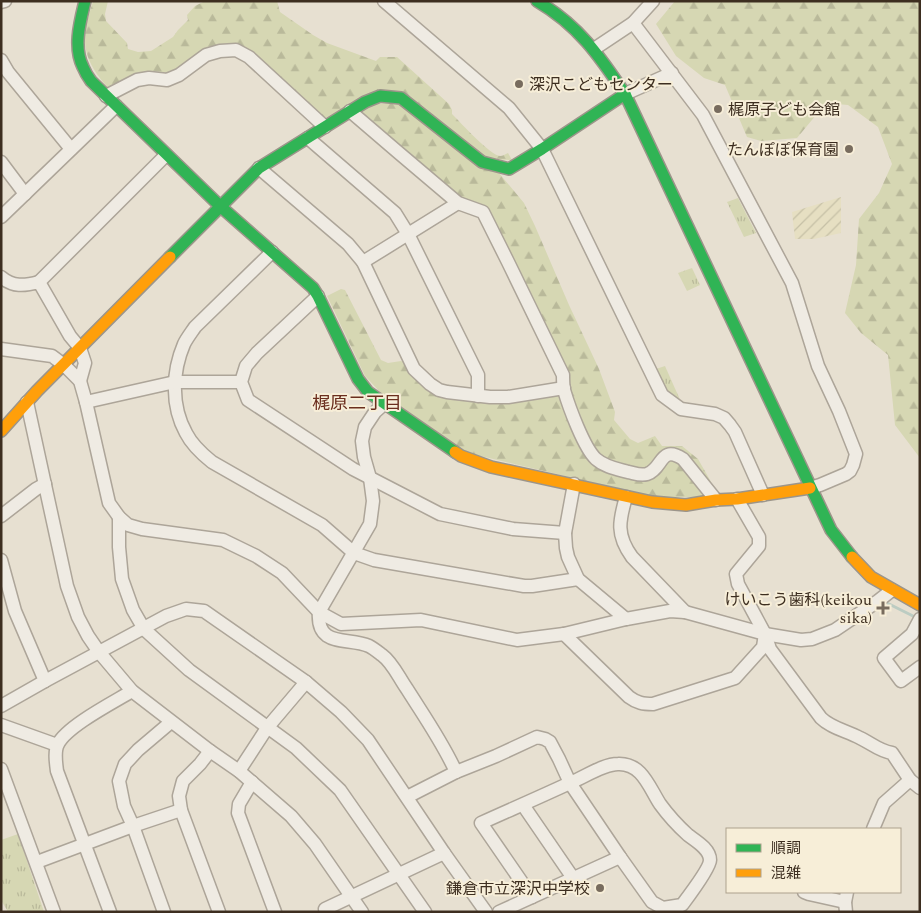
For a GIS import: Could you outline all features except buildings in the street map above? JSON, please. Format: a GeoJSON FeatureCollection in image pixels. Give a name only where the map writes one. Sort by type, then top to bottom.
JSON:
{"type":"FeatureCollection","features":[{"type":"Feature","properties":{"kind":"street"},"geometry":{"type":"LineString","coordinates":[[85,1],[79,24],[78,49],[82,66],[91,81],[220,206],[312,288],[318,296],[358,379],[368,392],[461,456],[491,467],[626,497],[652,502],[686,505],[810,488],[846,474],[850,471],[855,460],[855,449],[818,366],[792,283],[703,115],[633,23]]}},
{"type":"Feature","properties":{"kind":"street"},"geometry":{"type":"LineString","coordinates":[[384,1],[509,108],[542,149],[662,395],[682,409],[715,414],[724,418],[734,432],[762,495]]}},
{"type":"Feature","properties":{"kind":"street"},"geometry":{"type":"LineString","coordinates":[[537,1],[565,19],[582,34],[625,94],[831,530],[847,552],[871,577],[920,605]]}},
{"type":"Feature","properties":{"kind":"street"},"geometry":{"type":"LineString","coordinates":[[594,49],[633,23],[653,1]]}},
{"type":"Feature","properties":{"kind":"street"},"geometry":{"type":"LineString","coordinates":[[106,96],[137,80],[149,78],[167,80],[179,75],[206,55],[220,50],[236,50],[249,57],[325,127]]}},
{"type":"Feature","properties":{"kind":"street"},"geometry":{"type":"LineString","coordinates":[[1,60],[8,72],[71,149]]}},
{"type":"Feature","properties":{"kind":"street"},"geometry":{"type":"LineString","coordinates":[[1,432],[27,402],[259,168],[350,110],[380,96],[401,98],[482,162],[509,169],[625,94],[672,73]]}},
{"type":"Feature","properties":{"kind":"street"},"geometry":{"type":"LineString","coordinates":[[1,217],[116,106]]}},
{"type":"Feature","properties":{"kind":"street"},"geometry":{"type":"LineString","coordinates":[[350,110],[458,203],[483,212],[563,375],[564,388],[585,445],[595,458],[612,468],[642,475],[649,474],[661,460],[672,453],[683,459],[716,500]]}},
{"type":"Feature","properties":{"kind":"street"},"geometry":{"type":"LineString","coordinates":[[308,138],[395,213],[408,234],[478,375],[478,396]]}},
{"type":"Feature","properties":{"kind":"street"},"geometry":{"type":"LineString","coordinates":[[1,277],[19,286],[38,282],[166,154]]}},
{"type":"Feature","properties":{"kind":"street"},"geometry":{"type":"LineString","coordinates":[[1,162],[25,194]]}},
{"type":"Feature","properties":{"kind":"street"},"geometry":{"type":"LineString","coordinates":[[259,168],[348,244],[362,262],[414,369],[430,384],[439,390],[447,392],[508,397],[564,388]]}},
{"type":"Feature","properties":{"kind":"street"},"geometry":{"type":"LineString","coordinates":[[362,262],[458,203]]}},
{"type":"Feature","properties":{"kind":"street"},"geometry":{"type":"LineString","coordinates":[[272,252],[195,327],[180,354],[175,382],[179,416],[186,433],[201,453],[212,462],[322,525],[354,553],[374,560],[524,586],[578,579]]}},
{"type":"Feature","properties":{"kind":"street"},"geometry":{"type":"LineString","coordinates":[[38,282],[70,336],[80,348],[84,363],[80,381],[102,477],[109,504],[119,517],[128,525],[142,529],[223,540],[240,548],[282,573],[319,612],[341,624],[421,620],[518,640],[564,634],[626,619],[670,612],[685,612],[765,634],[801,640],[812,639],[835,630],[892,590]]}},
{"type":"Feature","properties":{"kind":"street"},"geometry":{"type":"LineString","coordinates":[[318,296],[257,353],[246,366],[241,382],[248,400],[353,468],[440,514],[513,529],[565,533]]}},
{"type":"Feature","properties":{"kind":"street"},"geometry":{"type":"LineString","coordinates":[[1,349],[52,356],[80,381]]}},
{"type":"Feature","properties":{"kind":"street"},"geometry":{"type":"LineString","coordinates":[[86,402],[175,382],[241,382]]}},
{"type":"Feature","properties":{"kind":"street"},"geometry":{"type":"LineString","coordinates":[[27,402],[66,586],[88,636],[132,691],[239,771],[291,816],[315,844],[362,912]]}},
{"type":"Feature","properties":{"kind":"street"},"geometry":{"type":"LineString","coordinates":[[384,404],[375,412],[365,427],[362,441],[373,500],[370,524],[319,612],[320,626],[326,636],[368,646],[387,660],[450,759],[456,772]]}},
{"type":"Feature","properties":{"kind":"street"},"geometry":{"type":"LineString","coordinates":[[1,516],[45,484]]}},
{"type":"Feature","properties":{"kind":"street"},"geometry":{"type":"LineString","coordinates":[[574,484],[565,533],[568,557],[578,579],[626,619]]}},
{"type":"Feature","properties":{"kind":"street"},"geometry":{"type":"LineString","coordinates":[[626,497],[620,518],[620,530],[627,550],[685,612]]}},
{"type":"Feature","properties":{"kind":"street"},"geometry":{"type":"LineString","coordinates":[[737,499],[759,537],[759,546],[736,574],[738,584],[765,634],[770,649],[826,724],[866,741],[882,752],[892,753],[917,786],[884,803],[873,828]]}},
{"type":"Feature","properties":{"kind":"street"},"geometry":{"type":"LineString","coordinates":[[119,517],[118,547],[122,578],[133,610],[144,629],[189,670],[296,748],[340,790],[425,912]]}},
{"type":"Feature","properties":{"kind":"street"},"geometry":{"type":"LineString","coordinates":[[1,560],[17,617],[45,681]]}},
{"type":"Feature","properties":{"kind":"street"},"geometry":{"type":"LineString","coordinates":[[1,706],[166,616],[186,609],[204,610],[306,682],[341,712],[368,740],[486,912]]}},
{"type":"Feature","properties":{"kind":"street"},"geometry":{"type":"LineString","coordinates":[[920,619],[912,634],[884,658],[901,681],[920,667]]}},
{"type":"Feature","properties":{"kind":"street"},"geometry":{"type":"LineString","coordinates":[[564,634],[629,697],[636,702],[653,704],[735,678],[763,647],[765,634]]}},
{"type":"Feature","properties":{"kind":"street"},"geometry":{"type":"LineString","coordinates":[[239,771],[267,728],[306,682]]}},
{"type":"Feature","properties":{"kind":"street"},"geometry":{"type":"LineString","coordinates":[[110,912],[56,771],[57,745],[66,733],[78,724],[132,691]]}},
{"type":"Feature","properties":{"kind":"street"},"geometry":{"type":"LineString","coordinates":[[164,912],[124,806],[119,781],[125,764],[138,750],[171,722]]}},
{"type":"Feature","properties":{"kind":"street"},"geometry":{"type":"LineString","coordinates":[[1,725],[57,745]]}},
{"type":"Feature","properties":{"kind":"street"},"geometry":{"type":"LineString","coordinates":[[406,797],[456,772],[537,737],[550,742],[570,783],[652,902],[663,908],[682,905],[708,868],[710,860],[708,852],[703,846],[669,816],[639,771],[624,764],[609,765],[570,783],[522,805],[481,823],[532,897]]}},
{"type":"Feature","properties":{"kind":"street"},"geometry":{"type":"LineString","coordinates":[[210,751],[183,781],[179,796],[181,810],[219,912]]}},
{"type":"Feature","properties":{"kind":"street"},"geometry":{"type":"LineString","coordinates":[[1,770],[37,862],[54,912]]}},
{"type":"Feature","properties":{"kind":"street"},"geometry":{"type":"LineString","coordinates":[[252,782],[238,804],[238,813],[275,912]]}},
{"type":"Feature","properties":{"kind":"street"},"geometry":{"type":"LineString","coordinates":[[522,805],[574,878]]}},
{"type":"Feature","properties":{"kind":"street"},"geometry":{"type":"LineString","coordinates":[[37,862],[181,810]]}},
{"type":"Feature","properties":{"kind":"street"},"geometry":{"type":"LineString","coordinates":[[325,909],[444,853]]}},
{"type":"Feature","properties":{"kind":"street"},"geometry":{"type":"LineString","coordinates":[[499,912],[620,857]]}},
{"type":"Feature","properties":{"kind":"street"},"geometry":{"type":"LineString","coordinates":[[807,893],[846,902]]}},
{"type":"Feature","properties":{"kind":"shaded area"},"geometry":{"type":"Polygon","coordinates":[[[841,197],[841,233],[814,239],[795,239],[792,212],[841,197]]]}},
{"type":"Feature","properties":{"kind":"green space"},"geometry":{"type":"Polygon","coordinates":[[[93,1],[108,1],[105,14],[106,21],[127,43],[128,49],[138,52],[151,51],[173,37],[188,20],[187,15],[195,6],[205,1],[277,1],[280,12],[327,43],[376,61],[380,57],[397,57],[449,104],[452,114],[483,145],[496,155],[500,156],[508,153],[512,160],[488,159],[406,95],[322,118],[237,47],[170,76],[109,89],[91,65],[86,51],[85,32],[93,1]]]}},
{"type":"Feature","properties":{"kind":"green space"},"geometry":{"type":"Polygon","coordinates":[[[675,1],[920,1],[920,458],[895,425],[888,355],[861,333],[845,313],[856,265],[859,219],[879,193],[892,164],[878,127],[848,105],[826,103],[797,138],[761,141],[747,137],[725,85],[704,78],[676,56],[656,24],[675,1]]]}},
{"type":"Feature","properties":{"kind":"green space"},"geometry":{"type":"Polygon","coordinates":[[[399,102],[499,173],[524,203],[599,369],[615,412],[614,420],[630,439],[638,443],[655,436],[662,446],[682,446],[698,459],[713,489],[681,453],[639,471],[603,459],[591,448],[487,213],[456,197],[360,112],[367,105],[399,102]]]}},
{"type":"Feature","properties":{"kind":"green space"},"geometry":{"type":"Polygon","coordinates":[[[738,198],[756,233],[744,237],[727,202],[738,198]]]}},
{"type":"Feature","properties":{"kind":"green space"},"geometry":{"type":"Polygon","coordinates":[[[692,268],[700,285],[687,291],[678,273],[692,268]]]}},
{"type":"Feature","properties":{"kind":"green space"},"geometry":{"type":"Polygon","coordinates":[[[341,289],[345,290],[381,360],[388,363],[401,361],[407,363],[439,393],[558,394],[564,398],[579,440],[631,477],[668,458],[677,460],[699,483],[705,497],[654,497],[468,453],[381,393],[365,376],[327,296],[341,289]]]}},
{"type":"Feature","properties":{"kind":"green space"},"geometry":{"type":"Polygon","coordinates":[[[665,366],[681,402],[668,394],[656,369],[665,366]]]}},
{"type":"Feature","properties":{"kind":"green space"},"geometry":{"type":"Polygon","coordinates":[[[18,834],[44,912],[8,912],[1,900],[1,840],[18,834]]]}},
{"type":"Feature","properties":{"kind":"waterway"},"geometry":{"type":"LineString","coordinates":[[887,603],[915,617]]}},
{"type":"Feature","properties":{"kind":"traffic: fast"},"geometry":{"type":"LineString","coordinates":[[85,1],[78,34],[78,51],[83,67],[91,81],[220,206],[313,288],[358,379],[368,392],[455,452]]}},
{"type":"Feature","properties":{"kind":"traffic: fast"},"geometry":{"type":"LineString","coordinates":[[537,1],[564,20],[587,42],[625,94],[831,530],[852,557]]}},
{"type":"Feature","properties":{"kind":"traffic: fast"},"geometry":{"type":"LineString","coordinates":[[170,257],[259,168],[365,102],[380,96],[401,98],[482,162],[509,169],[625,94]]}},
{"type":"Feature","properties":{"kind":"traffic: slow"},"geometry":{"type":"LineString","coordinates":[[1,431],[37,391],[170,257]]}},
{"type":"Feature","properties":{"kind":"traffic: slow"},"geometry":{"type":"LineString","coordinates":[[455,452],[491,467],[652,502],[686,505],[810,488]]}},
{"type":"Feature","properties":{"kind":"traffic: slow"},"geometry":{"type":"LineString","coordinates":[[852,557],[871,577],[920,605]]}},
{"type":"Feature","properties":{"kind":"place","name":"深沢こどもセンター"},"geometry":{"type":"Point","coordinates":[519,84]}},
{"type":"Feature","properties":{"kind":"place","name":"梶原子ども会館"},"geometry":{"type":"Point","coordinates":[718,109]}},
{"type":"Feature","properties":{"kind":"place","name":"たんぽぽ保育園"},"geometry":{"type":"Point","coordinates":[849,149]}},
{"type":"Feature","properties":{"kind":"place","name":"けいこう歯科(keikou sika)"},"geometry":{"type":"Point","coordinates":[883,608]}},
{"type":"Feature","properties":{"kind":"place","name":"鎌倉市立深沢中学校"},"geometry":{"type":"Point","coordinates":[600,888]}},
{"type":"Feature","properties":{"kind":"district","name":"梶原二丁目"},"geometry":{"type":"Point","coordinates":[357,403]}}]}
